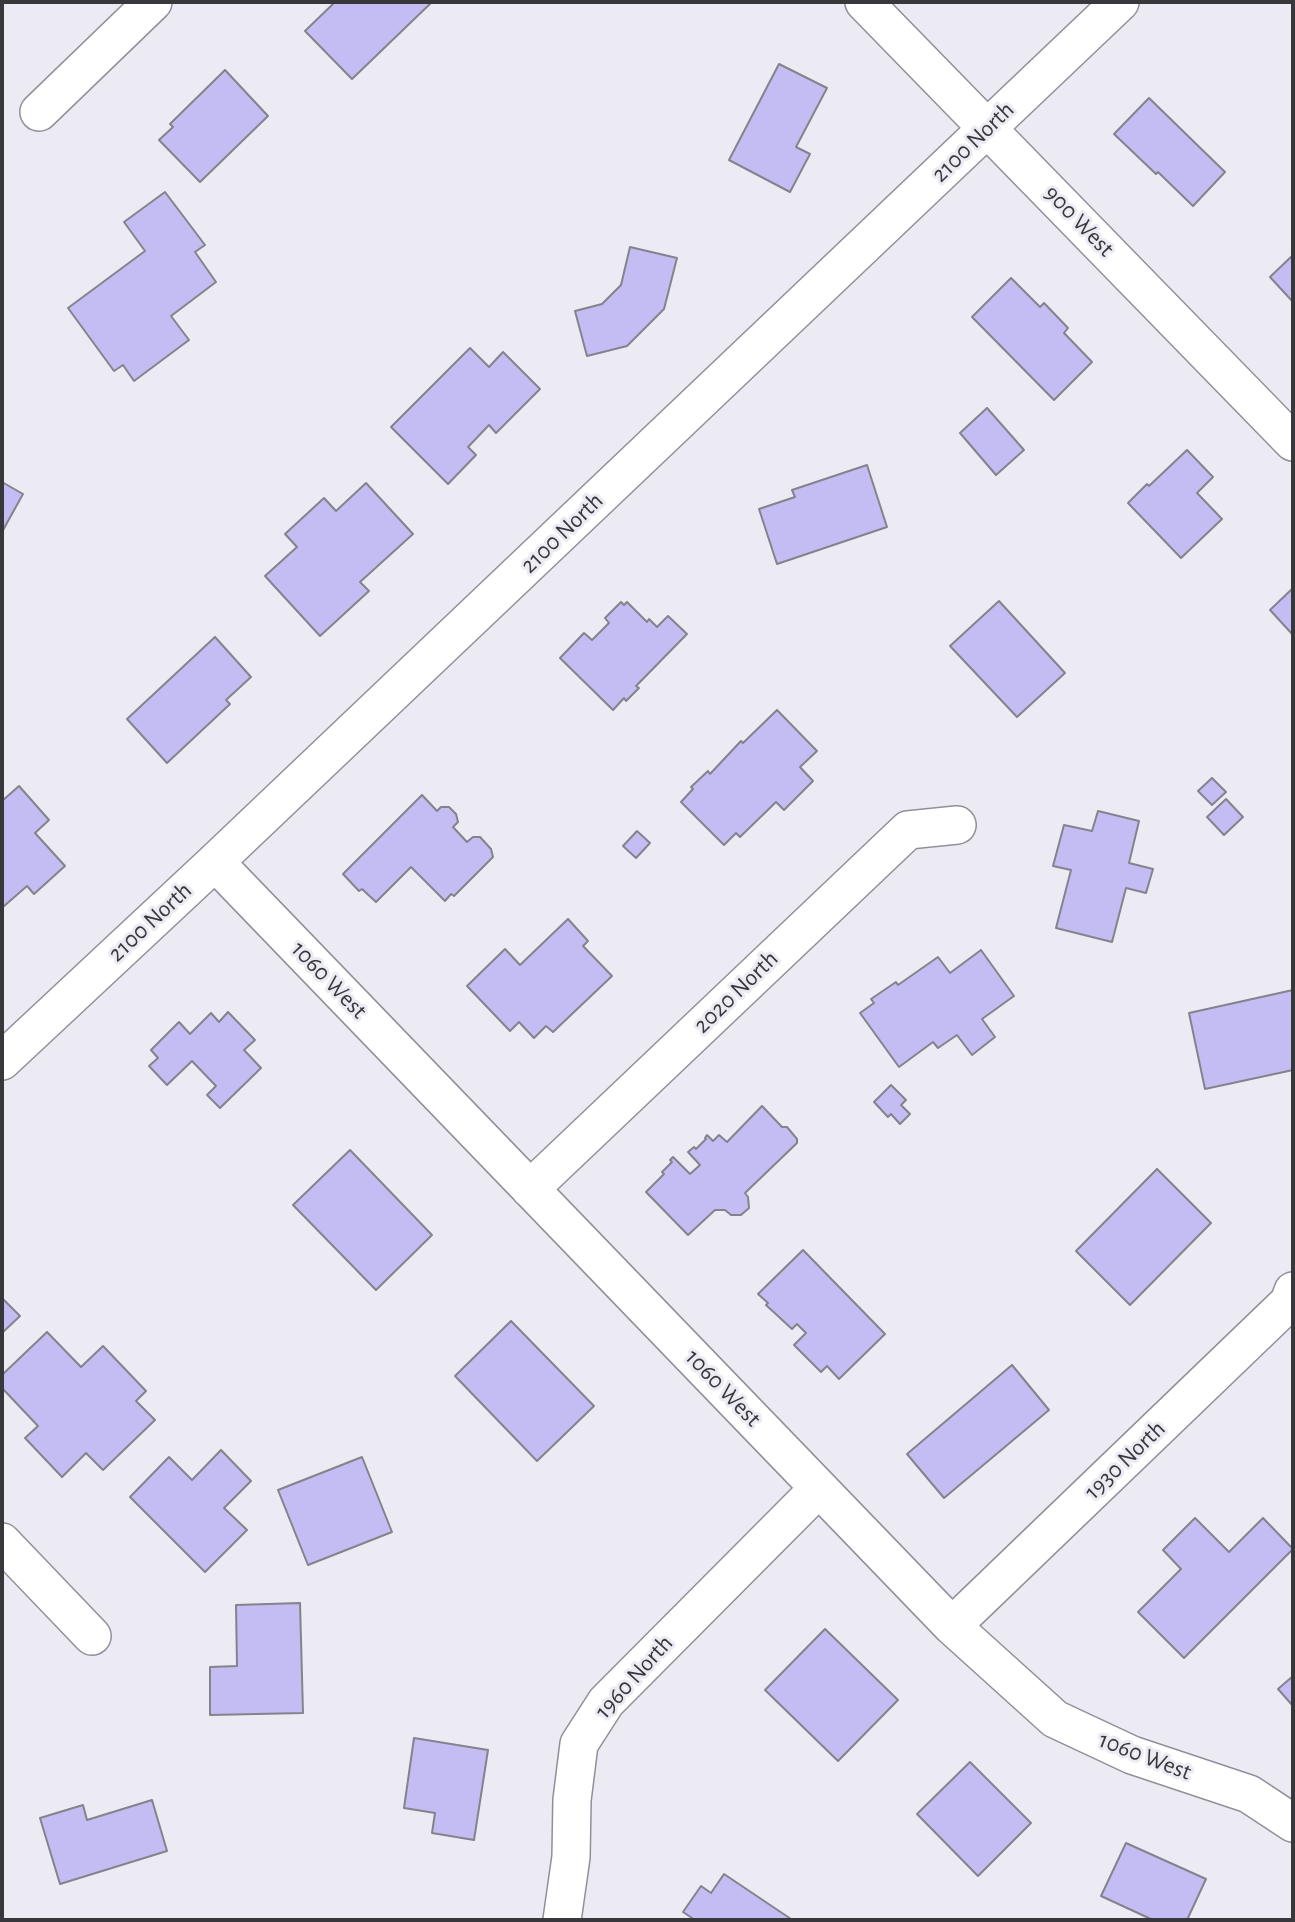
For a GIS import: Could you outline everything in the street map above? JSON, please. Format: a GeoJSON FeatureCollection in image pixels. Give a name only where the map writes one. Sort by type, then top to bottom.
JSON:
{"type":"FeatureCollection","features":[{"type":"Feature","properties":{"kind":"street"},"geometry":{"type":"LineString","coordinates":[[39,112],[153,2]]}},
{"type":"Feature","properties":{"kind":"street","name":"900 West"},"geometry":{"type":"LineString","coordinates":[[864,2],[1293,442]]}},
{"type":"Feature","properties":{"kind":"street","name":"2100 North"},"geometry":{"type":"LineString","coordinates":[[2,1061],[1120,2]]}},
{"type":"Feature","properties":{"kind":"street","name":"2020 North"},"geometry":{"type":"LineString","coordinates":[[530,1189],[908,830],[957,825]]}},
{"type":"Feature","properties":{"kind":"street","name":"1060 West"},"geometry":{"type":"LineString","coordinates":[[215,862],[953,1626],[1055,1719],[1132,1755],[1249,1794],[1293,1823]]}},
{"type":"Feature","properties":{"kind":"street","name":"1930 North"},"geometry":{"type":"LineString","coordinates":[[953,1626],[1289,1301],[1293,1291]]}},
{"type":"Feature","properties":{"kind":"street","name":"1960 North"},"geometry":{"type":"LineString","coordinates":[[562,1920],[571,1857],[572,1800],[579,1744],[606,1702],[820,1488]]}},
{"type":"Feature","properties":{"kind":"street"},"geometry":{"type":"LineString","coordinates":[[2,1542],[92,1636]]}},
{"type":"Feature","properties":{"kind":"building"},"geometry":{"type":"Polygon","coordinates":[[[335,2],[432,2],[352,79],[305,31],[335,2]]]}},
{"type":"Feature","properties":{"kind":"building"},"geometry":{"type":"Polygon","coordinates":[[[779,64],[827,88],[796,147],[810,154],[790,192],[729,160],[779,64]]]}},
{"type":"Feature","properties":{"kind":"building"},"geometry":{"type":"Polygon","coordinates":[[[225,70],[268,116],[200,182],[159,140],[173,127],[170,124],[225,70]]]}},
{"type":"Feature","properties":{"kind":"building"},"geometry":{"type":"Polygon","coordinates":[[[1149,98],[1225,172],[1193,206],[1114,134],[1149,98]]]}},
{"type":"Feature","properties":{"kind":"building"},"geometry":{"type":"Polygon","coordinates":[[[165,192],[205,245],[195,252],[216,282],[171,316],[189,340],[134,381],[123,365],[114,371],[68,308],[145,251],[124,222],[165,192]]]}},
{"type":"Feature","properties":{"kind":"building"},"geometry":{"type":"Polygon","coordinates":[[[630,247],[677,258],[664,309],[627,346],[587,356],[575,311],[602,304],[621,285],[630,247]]]}},
{"type":"Feature","properties":{"kind":"building"},"geometry":{"type":"Polygon","coordinates":[[[1293,255],[1293,302],[1270,277],[1293,255]]]}},
{"type":"Feature","properties":{"kind":"building"},"geometry":{"type":"Polygon","coordinates":[[[1011,278],[1040,307],[1044,303],[1068,328],[1064,333],[1092,362],[1054,400],[972,317],[1011,278]]]}},
{"type":"Feature","properties":{"kind":"building"},"geometry":{"type":"Polygon","coordinates":[[[470,348],[489,367],[503,352],[540,389],[496,433],[489,425],[468,447],[476,455],[448,484],[391,427],[470,348]]]}},
{"type":"Feature","properties":{"kind":"building"},"geometry":{"type":"Polygon","coordinates":[[[987,408],[1024,450],[996,475],[960,433],[987,408]]]}},
{"type":"Feature","properties":{"kind":"building"},"geometry":{"type":"Polygon","coordinates":[[[1187,450],[1213,477],[1197,493],[1222,519],[1181,558],[1128,503],[1187,450]]]}},
{"type":"Feature","properties":{"kind":"building"},"geometry":{"type":"Polygon","coordinates":[[[867,465],[887,527],[777,564],[759,509],[795,497],[792,490],[867,465]]]}},
{"type":"Feature","properties":{"kind":"building"},"geometry":{"type":"Polygon","coordinates":[[[2,482],[23,494],[2,532],[2,482]]]}},
{"type":"Feature","properties":{"kind":"building"},"geometry":{"type":"Polygon","coordinates":[[[366,483],[413,534],[360,582],[369,591],[320,636],[265,576],[297,547],[285,534],[324,498],[336,511],[366,483]]]}},
{"type":"Feature","properties":{"kind":"building"},"geometry":{"type":"Polygon","coordinates":[[[1293,588],[1293,635],[1270,610],[1293,588]]]}},
{"type":"Feature","properties":{"kind":"building"},"geometry":{"type":"Polygon","coordinates":[[[999,601],[1065,673],[1017,717],[950,646],[999,601]]]}},
{"type":"Feature","properties":{"kind":"building"},"geometry":{"type":"Polygon","coordinates":[[[621,602],[624,605],[627,602],[647,622],[649,619],[657,627],[668,616],[687,634],[636,686],[639,688],[613,710],[560,658],[584,633],[592,640],[609,623],[605,618],[621,602]]]}},
{"type":"Feature","properties":{"kind":"building"},"geometry":{"type":"Polygon","coordinates":[[[215,637],[251,677],[226,700],[230,704],[167,763],[127,719],[215,637]]]}},
{"type":"Feature","properties":{"kind":"building"},"geometry":{"type":"Polygon","coordinates":[[[777,710],[817,751],[800,767],[813,781],[784,810],[776,802],[740,837],[736,833],[724,845],[681,802],[693,789],[691,787],[708,771],[710,774],[741,741],[743,743],[777,710]]]}},
{"type":"Feature","properties":{"kind":"building"},"geometry":{"type":"Polygon","coordinates":[[[1212,778],[1226,792],[1212,805],[1198,791],[1212,778]]]}},
{"type":"Feature","properties":{"kind":"building"},"geometry":{"type":"Polygon","coordinates":[[[19,786],[49,820],[35,833],[65,866],[34,894],[27,886],[3,907],[2,801],[19,786]]]}},
{"type":"Feature","properties":{"kind":"building"},"geometry":{"type":"Polygon","coordinates":[[[422,795],[437,811],[441,807],[449,807],[456,814],[458,822],[453,827],[467,842],[473,837],[480,837],[491,849],[493,857],[454,896],[451,894],[445,901],[411,867],[376,902],[362,889],[359,891],[343,874],[422,795]]]}},
{"type":"Feature","properties":{"kind":"building"},"geometry":{"type":"Polygon","coordinates":[[[1226,799],[1243,817],[1224,835],[1207,817],[1226,799]]]}},
{"type":"Feature","properties":{"kind":"building"},"geometry":{"type":"Polygon","coordinates":[[[1098,811],[1139,821],[1129,863],[1153,869],[1146,893],[1126,888],[1112,942],[1056,928],[1071,870],[1053,866],[1064,825],[1092,831],[1098,811]]]}},
{"type":"Feature","properties":{"kind":"building"},"geometry":{"type":"Polygon","coordinates":[[[637,831],[650,843],[636,858],[623,846],[637,831]]]}},
{"type":"Feature","properties":{"kind":"building"},"geometry":{"type":"Polygon","coordinates":[[[568,919],[588,941],[583,946],[612,976],[553,1032],[546,1026],[534,1038],[519,1022],[510,1031],[467,986],[505,949],[520,965],[568,919]]]}},
{"type":"Feature","properties":{"kind":"building"},"geometry":{"type":"Polygon","coordinates":[[[981,950],[1014,996],[982,1019],[995,1037],[972,1055],[957,1035],[938,1048],[933,1042],[899,1067],[860,1013],[874,1003],[871,999],[896,982],[898,985],[938,957],[950,973],[981,950]]]}},
{"type":"Feature","properties":{"kind":"building"},"geometry":{"type":"Polygon","coordinates":[[[1293,990],[1293,1070],[1205,1089],[1189,1013],[1293,990]]]}},
{"type":"Feature","properties":{"kind":"building"},"geometry":{"type":"Polygon","coordinates":[[[228,1012],[255,1040],[244,1050],[261,1068],[220,1108],[207,1095],[216,1086],[192,1061],[167,1085],[149,1066],[158,1058],[151,1050],[179,1022],[190,1034],[211,1013],[219,1022],[228,1012]]]}},
{"type":"Feature","properties":{"kind":"building"},"geometry":{"type":"Polygon","coordinates":[[[891,1085],[906,1100],[901,1105],[910,1114],[900,1124],[891,1114],[888,1117],[874,1102],[891,1085]]]}},
{"type":"Feature","properties":{"kind":"building"},"geometry":{"type":"Polygon","coordinates":[[[762,1106],[782,1127],[787,1127],[797,1139],[797,1143],[745,1193],[749,1208],[741,1215],[715,1210],[688,1235],[646,1192],[664,1174],[662,1172],[672,1162],[670,1160],[673,1157],[690,1174],[700,1165],[688,1152],[694,1147],[696,1149],[707,1135],[713,1141],[719,1135],[727,1142],[762,1106]]]}},
{"type":"Feature","properties":{"kind":"building"},"geometry":{"type":"Polygon","coordinates":[[[350,1150],[432,1235],[376,1290],[293,1205],[350,1150]]]}},
{"type":"Feature","properties":{"kind":"building"},"geometry":{"type":"Polygon","coordinates":[[[1157,1169],[1211,1223],[1130,1305],[1076,1251],[1157,1169]]]}},
{"type":"Feature","properties":{"kind":"building"},"geometry":{"type":"Polygon","coordinates":[[[803,1250],[885,1334],[839,1379],[827,1366],[821,1372],[794,1345],[806,1333],[797,1324],[792,1329],[758,1294],[803,1250]]]}},
{"type":"Feature","properties":{"kind":"building"},"geometry":{"type":"Polygon","coordinates":[[[2,1298],[20,1316],[2,1333],[2,1298]]]}},
{"type":"Feature","properties":{"kind":"building"},"geometry":{"type":"Polygon","coordinates":[[[511,1321],[594,1406],[537,1461],[455,1376],[511,1321]]]}},
{"type":"Feature","properties":{"kind":"building"},"geometry":{"type":"Polygon","coordinates":[[[47,1332],[81,1367],[103,1346],[146,1391],[136,1401],[155,1420],[103,1470],[86,1453],[62,1477],[25,1438],[38,1426],[2,1388],[2,1375],[47,1332]]]}},
{"type":"Feature","properties":{"kind":"building"},"geometry":{"type":"Polygon","coordinates":[[[1012,1365],[1049,1410],[944,1498],[907,1454],[1012,1365]]]}},
{"type":"Feature","properties":{"kind":"building"},"geometry":{"type":"Polygon","coordinates":[[[221,1450],[251,1481],[224,1508],[247,1530],[205,1572],[130,1497],[169,1457],[192,1480],[221,1450]]]}},
{"type":"Feature","properties":{"kind":"building"},"geometry":{"type":"Polygon","coordinates":[[[362,1457],[392,1532],[308,1565],[278,1490],[362,1457]]]}},
{"type":"Feature","properties":{"kind":"building"},"geometry":{"type":"Polygon","coordinates":[[[1195,1518],[1229,1552],[1263,1518],[1293,1549],[1184,1658],[1138,1612],[1181,1569],[1163,1550],[1195,1518]]]}},
{"type":"Feature","properties":{"kind":"building"},"geometry":{"type":"Polygon","coordinates":[[[300,1603],[303,1713],[210,1715],[210,1667],[237,1666],[236,1605],[300,1603]]]}},
{"type":"Feature","properties":{"kind":"building"},"geometry":{"type":"Polygon","coordinates":[[[825,1629],[898,1700],[838,1761],[765,1690],[825,1629]]]}},
{"type":"Feature","properties":{"kind":"building"},"geometry":{"type":"Polygon","coordinates":[[[1293,1676],[1293,1706],[1278,1689],[1293,1676]]]}},
{"type":"Feature","properties":{"kind":"building"},"geometry":{"type":"Polygon","coordinates":[[[414,1738],[488,1750],[474,1840],[432,1833],[435,1813],[404,1808],[414,1738]]]}},
{"type":"Feature","properties":{"kind":"building"},"geometry":{"type":"Polygon","coordinates":[[[970,1762],[1031,1823],[978,1876],[917,1814],[970,1762]]]}},
{"type":"Feature","properties":{"kind":"building"},"geometry":{"type":"Polygon","coordinates":[[[152,1800],[167,1851],[60,1884],[40,1818],[83,1805],[87,1820],[152,1800]]]}},
{"type":"Feature","properties":{"kind":"building"},"geometry":{"type":"Polygon","coordinates":[[[1126,1843],[1206,1879],[1187,1920],[1153,1920],[1101,1896],[1126,1843]]]}},
{"type":"Feature","properties":{"kind":"building"},"geometry":{"type":"Polygon","coordinates":[[[724,1874],[791,1920],[695,1920],[683,1912],[701,1886],[711,1893],[724,1874]]]}}]}
